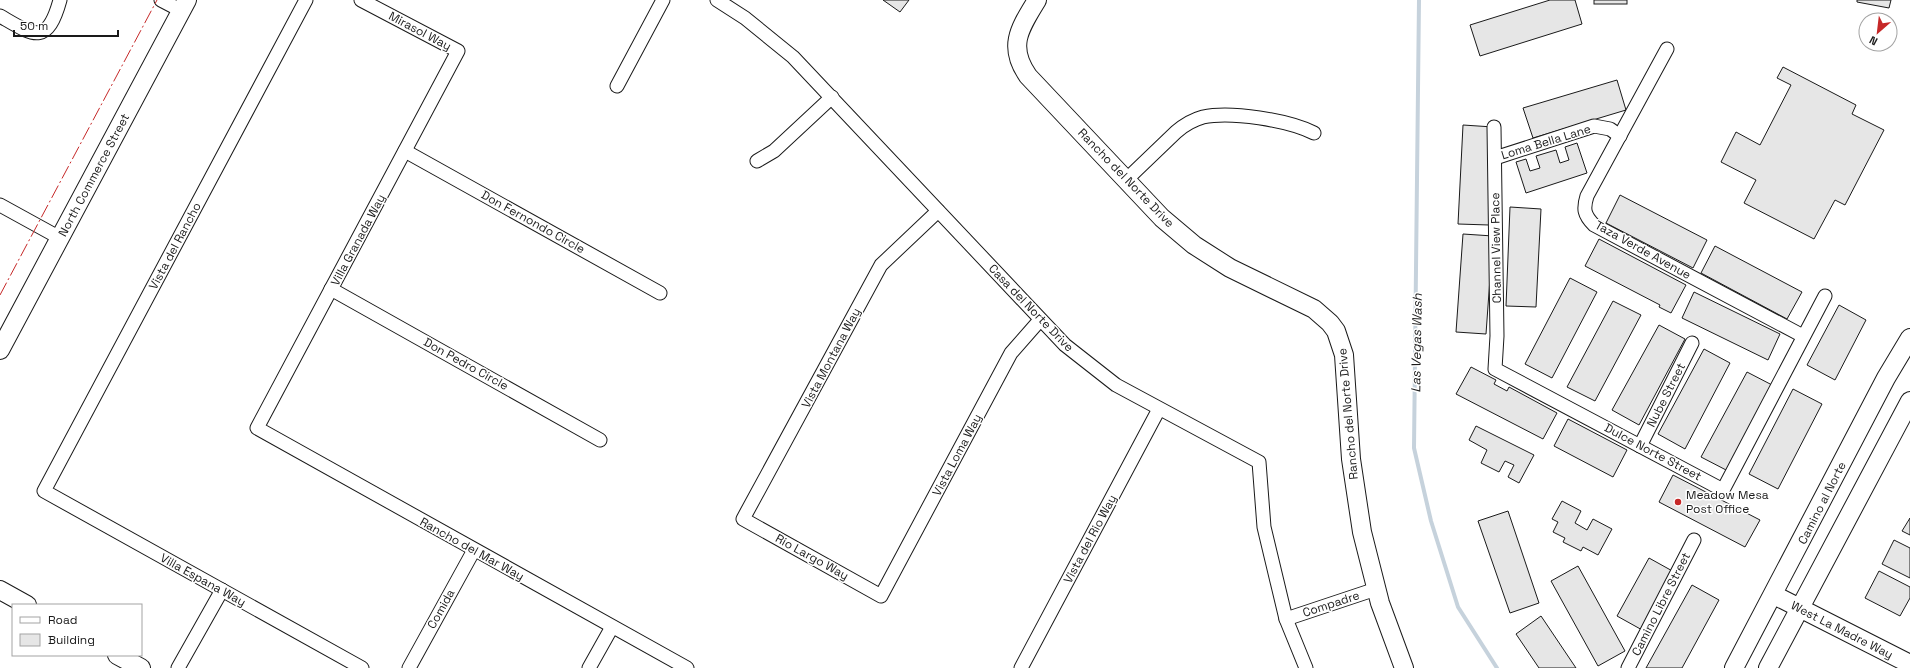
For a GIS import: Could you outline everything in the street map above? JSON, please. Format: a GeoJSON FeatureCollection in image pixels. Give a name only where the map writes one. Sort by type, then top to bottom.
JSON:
{"type":"FeatureCollection","features":[{"type":"Feature","properties":{"kind":"main road","name":"Rancho del Norte Drive"},"geometry":{"type":"LineString","coordinates":[[1037,0],[1022,23],[1018,37],[1017,51],[1023,68],[1028,76],[1162,218],[1194,245],[1230,268],[1314,309],[1322,315],[1336,331],[1344,355],[1351,458],[1355,495],[1362,532],[1376,589],[1392,638],[1404,668]]}},
{"type":"Feature","properties":{"kind":"main road","name":"North Commerce Street"},"geometry":{"type":"LineString","coordinates":[[0,350],[184,5]]}},
{"type":"Feature","properties":{"kind":"main road","name":"Camino al Norte"},"geometry":{"type":"LineString","coordinates":[[1734,668],[1774,595],[1886,378],[1910,338]]}},
{"type":"Feature","properties":{"kind":"main road"},"geometry":{"type":"LineString","coordinates":[[1768,668],[1910,401]]}},
{"type":"Feature","properties":{"kind":"main road"},"geometry":{"type":"LineString","coordinates":[[0,590],[25,604]]}},
{"type":"Feature","properties":{"kind":"main road","name":"West La Madre Way"},"geometry":{"type":"LineString","coordinates":[[1774,595],[1910,664]]}},
{"type":"Feature","properties":{"kind":"main road"},"geometry":{"type":"LineString","coordinates":[[119,656],[140,668]]}},
{"type":"Feature","properties":{"kind":"street"},"geometry":{"type":"LineString","coordinates":[[0,16],[19,29],[31,33],[39,32],[48,28],[53,22],[60,0]]}},
{"type":"Feature","properties":{"kind":"street"},"geometry":{"type":"LineString","coordinates":[[161,0],[184,5]]}},
{"type":"Feature","properties":{"kind":"street","name":"Vista del Rancho"},"geometry":{"type":"LineString","coordinates":[[44,491],[306,0]]}},
{"type":"Feature","properties":{"kind":"street","name":"Mirasol Way"},"geometry":{"type":"LineString","coordinates":[[361,0],[458,51]]}},
{"type":"Feature","properties":{"kind":"street"},"geometry":{"type":"LineString","coordinates":[[617,86],[663,0]]}},
{"type":"Feature","properties":{"kind":"street","name":"Casa del Norte Drive"},"geometry":{"type":"LineString","coordinates":[[716,0],[745,18],[794,57],[1065,345],[1116,385],[1258,462],[1264,527],[1286,619],[1306,668]]}},
{"type":"Feature","properties":{"kind":"street","name":"Taza Verde Avenue"},"geometry":{"type":"LineString","coordinates":[[1667,49],[1587,196],[1584,207],[1586,217],[1594,224],[1803,336]]}},
{"type":"Feature","properties":{"kind":"street","name":"Villa Granada Way"},"geometry":{"type":"LineString","coordinates":[[257,428],[458,51]]}},
{"type":"Feature","properties":{"kind":"street"},"geometry":{"type":"LineString","coordinates":[[756,161],[774,151],[832,97]]}},
{"type":"Feature","properties":{"kind":"street"},"geometry":{"type":"LineString","coordinates":[[1126,180],[1183,126],[1201,118],[1221,116],[1278,120],[1296,125],[1314,133]]}},
{"type":"Feature","properties":{"kind":"street","name":"Loma Bella Lane"},"geometry":{"type":"LineString","coordinates":[[1495,158],[1594,126],[1610,129],[1620,136]]}},
{"type":"Feature","properties":{"kind":"street","name":"Channel View Place"},"geometry":{"type":"LineString","coordinates":[[1494,127],[1497,336],[1495,369]]}},
{"type":"Feature","properties":{"kind":"street","name":"Don Fernondo Circle"},"geometry":{"type":"LineString","coordinates":[[405,151],[660,293]]}},
{"type":"Feature","properties":{"kind":"street"},"geometry":{"type":"LineString","coordinates":[[0,205],[60,238]]}},
{"type":"Feature","properties":{"kind":"street","name":"Vista Montana Way"},"geometry":{"type":"LineString","coordinates":[[743,519],[881,265],[938,211]]}},
{"type":"Feature","properties":{"kind":"street","name":"Don Pedro Circle"},"geometry":{"type":"LineString","coordinates":[[331,289],[600,440]]}},
{"type":"Feature","properties":{"kind":"street","name":"Dulce Norte Street"},"geometry":{"type":"LineString","coordinates":[[1495,369],[1723,490],[1825,296]]}},
{"type":"Feature","properties":{"kind":"street","name":"Vista Loma Way"},"geometry":{"type":"LineString","coordinates":[[881,596],[1012,353],[1040,320]]}},
{"type":"Feature","properties":{"kind":"street","name":"Nube Street"},"geometry":{"type":"LineString","coordinates":[[1640,446],[1692,343]]}},
{"type":"Feature","properties":{"kind":"street","name":"Vista del Rio Way"},"geometry":{"type":"LineString","coordinates":[[1021,668],[1159,409]]}},
{"type":"Feature","properties":{"kind":"street","name":"Rancho del Mar Way"},"geometry":{"type":"LineString","coordinates":[[257,428],[687,668]]}},
{"type":"Feature","properties":{"kind":"street","name":"Villa Espana Way"},"geometry":{"type":"LineString","coordinates":[[44,491],[362,668]]}},
{"type":"Feature","properties":{"kind":"street","name":"Rio Largo Way"},"geometry":{"type":"LineString","coordinates":[[743,519],[881,596]]}},
{"type":"Feature","properties":{"kind":"street","name":"Camino Libre Street"},"geometry":{"type":"LineString","coordinates":[[1628,668],[1694,540]]}},
{"type":"Feature","properties":{"kind":"street","name":"Comida"},"geometry":{"type":"LineString","coordinates":[[409,668],[474,550]]}},
{"type":"Feature","properties":{"kind":"street","name":"Compadre"},"geometry":{"type":"LineString","coordinates":[[1286,619],[1376,589]]}},
{"type":"Feature","properties":{"kind":"street"},"geometry":{"type":"LineString","coordinates":[[178,668],[222,590]]}},
{"type":"Feature","properties":{"kind":"street"},"geometry":{"type":"LineString","coordinates":[[589,668],[612,626]]}},
{"type":"Feature","properties":{"kind":"building"},"geometry":{"type":"Polygon","coordinates":[[[883,0],[909,0],[900,12],[883,0]]]}},
{"type":"Feature","properties":{"kind":"building"},"geometry":{"type":"Polygon","coordinates":[[[1550,0],[1575,0],[1582,24],[1480,56],[1470,25],[1550,0]]]}},
{"type":"Feature","properties":{"kind":"building"},"geometry":{"type":"Polygon","coordinates":[[[1594,0],[1627,0],[1627,4],[1594,4],[1594,0]]]}},
{"type":"Feature","properties":{"kind":"building"},"geometry":{"type":"Polygon","coordinates":[[[1857,0],[1891,0],[1889,8],[1857,2],[1857,0]]]}},
{"type":"Feature","properties":{"kind":"building"},"geometry":{"type":"Polygon","coordinates":[[[1783,67],[1856,105],[1852,114],[1884,130],[1845,205],[1835,200],[1814,239],[1744,203],[1756,180],[1721,162],[1736,132],[1760,145],[1791,85],[1777,78],[1783,67]]]}},
{"type":"Feature","properties":{"kind":"building"},"geometry":{"type":"Polygon","coordinates":[[[1617,80],[1626,110],[1533,138],[1523,108],[1617,80]]]}},
{"type":"Feature","properties":{"kind":"building"},"geometry":{"type":"Polygon","coordinates":[[[1463,125],[1493,127],[1489,225],[1458,224],[1463,125]]]}},
{"type":"Feature","properties":{"kind":"building"},"geometry":{"type":"Polygon","coordinates":[[[1577,143],[1587,173],[1526,193],[1516,162],[1526,159],[1530,171],[1540,168],[1536,156],[1556,150],[1560,163],[1569,160],[1565,147],[1577,143]]]}},
{"type":"Feature","properties":{"kind":"building"},"geometry":{"type":"Polygon","coordinates":[[[1620,195],[1707,240],[1693,268],[1606,223],[1620,195]]]}},
{"type":"Feature","properties":{"kind":"building"},"geometry":{"type":"Polygon","coordinates":[[[1510,207],[1541,209],[1536,307],[1506,306],[1510,207]]]}},
{"type":"Feature","properties":{"kind":"building"},"geometry":{"type":"Polygon","coordinates":[[[1463,234],[1493,236],[1486,334],[1456,332],[1463,234]]]}},
{"type":"Feature","properties":{"kind":"building"},"geometry":{"type":"Polygon","coordinates":[[[1599,239],[1686,285],[1671,313],[1659,307],[1660,305],[1585,266],[1599,239]]]}},
{"type":"Feature","properties":{"kind":"building"},"geometry":{"type":"Polygon","coordinates":[[[1715,246],[1802,292],[1787,319],[1701,273],[1715,246]]]}},
{"type":"Feature","properties":{"kind":"building"},"geometry":{"type":"Polygon","coordinates":[[[1570,278],[1597,292],[1552,378],[1525,364],[1570,278]]]}},
{"type":"Feature","properties":{"kind":"building"},"geometry":{"type":"Polygon","coordinates":[[[1694,292],[1780,334],[1768,360],[1682,318],[1694,292]]]}},
{"type":"Feature","properties":{"kind":"building"},"geometry":{"type":"Polygon","coordinates":[[[1613,301],[1641,315],[1595,401],[1567,387],[1613,301]]]}},
{"type":"Feature","properties":{"kind":"building"},"geometry":{"type":"Polygon","coordinates":[[[1839,305],[1866,320],[1835,380],[1807,365],[1839,305]]]}},
{"type":"Feature","properties":{"kind":"building"},"geometry":{"type":"Polygon","coordinates":[[[1659,325],[1685,339],[1639,425],[1612,410],[1659,325]]]}},
{"type":"Feature","properties":{"kind":"building"},"geometry":{"type":"Polygon","coordinates":[[[1704,349],[1730,363],[1685,449],[1658,434],[1704,349]]]}},
{"type":"Feature","properties":{"kind":"building"},"geometry":{"type":"Polygon","coordinates":[[[1471,367],[1496,380],[1494,384],[1507,391],[1509,387],[1557,413],[1543,439],[1456,394],[1471,367]]]}},
{"type":"Feature","properties":{"kind":"building"},"geometry":{"type":"Polygon","coordinates":[[[1747,372],[1774,386],[1728,471],[1701,457],[1747,372]]]}},
{"type":"Feature","properties":{"kind":"building"},"geometry":{"type":"Polygon","coordinates":[[[1793,389],[1822,404],[1778,489],[1749,474],[1793,389]]]}},
{"type":"Feature","properties":{"kind":"building"},"geometry":{"type":"Polygon","coordinates":[[[1568,419],[1627,450],[1613,477],[1554,446],[1568,419]]]}},
{"type":"Feature","properties":{"kind":"building"},"geometry":{"type":"Polygon","coordinates":[[[1476,426],[1534,455],[1519,483],[1508,477],[1514,465],[1505,461],[1499,472],[1481,463],[1487,450],[1469,440],[1476,426]]]}},
{"type":"Feature","properties":{"kind":"building"},"geometry":{"type":"Polygon","coordinates":[[[1673,475],[1760,520],[1745,547],[1659,502],[1673,475]]]}},
{"type":"Feature","properties":{"kind":"building"},"geometry":{"type":"Polygon","coordinates":[[[1562,501],[1581,511],[1575,523],[1587,530],[1593,519],[1612,529],[1598,555],[1583,547],[1581,551],[1563,542],[1565,538],[1553,532],[1558,522],[1552,519],[1562,501]]]}},
{"type":"Feature","properties":{"kind":"building"},"geometry":{"type":"Polygon","coordinates":[[[1508,511],[1539,603],[1510,613],[1478,521],[1508,511]]]}},
{"type":"Feature","properties":{"kind":"building"},"geometry":{"type":"Polygon","coordinates":[[[1910,518],[1910,535],[1902,531],[1910,518]]]}},
{"type":"Feature","properties":{"kind":"building"},"geometry":{"type":"Polygon","coordinates":[[[1894,540],[1910,548],[1910,578],[1882,564],[1894,540]]]}},
{"type":"Feature","properties":{"kind":"building"},"geometry":{"type":"Polygon","coordinates":[[[1649,558],[1676,573],[1644,631],[1617,616],[1649,558]]]}},
{"type":"Feature","properties":{"kind":"building"},"geometry":{"type":"Polygon","coordinates":[[[1578,566],[1625,651],[1598,666],[1551,581],[1578,566]]]}},
{"type":"Feature","properties":{"kind":"building"},"geometry":{"type":"Polygon","coordinates":[[[1879,571],[1910,587],[1910,598],[1900,616],[1865,598],[1879,571]]]}},
{"type":"Feature","properties":{"kind":"building"},"geometry":{"type":"Polygon","coordinates":[[[1692,585],[1719,600],[1682,668],[1646,668],[1692,585]]]}},
{"type":"Feature","properties":{"kind":"building"},"geometry":{"type":"Polygon","coordinates":[[[1541,616],[1576,668],[1539,668],[1516,634],[1541,616]]]}},
{"type":"Feature","properties":{"kind":"waterway","name":"Las Vegas Wash"},"geometry":{"type":"LineString","coordinates":[[1419,0],[1414,448],[1431,521],[1458,607],[1497,668]]}},
{"type":"Feature","properties":{"kind":"power"},"geometry":{"type":"LineString","coordinates":[[0,295],[157,0]]}},
{"type":"Feature","properties":{"kind":"place","name":"Meadow Mesa Post Office"},"geometry":{"type":"Point","coordinates":[1678,502]}}]}
